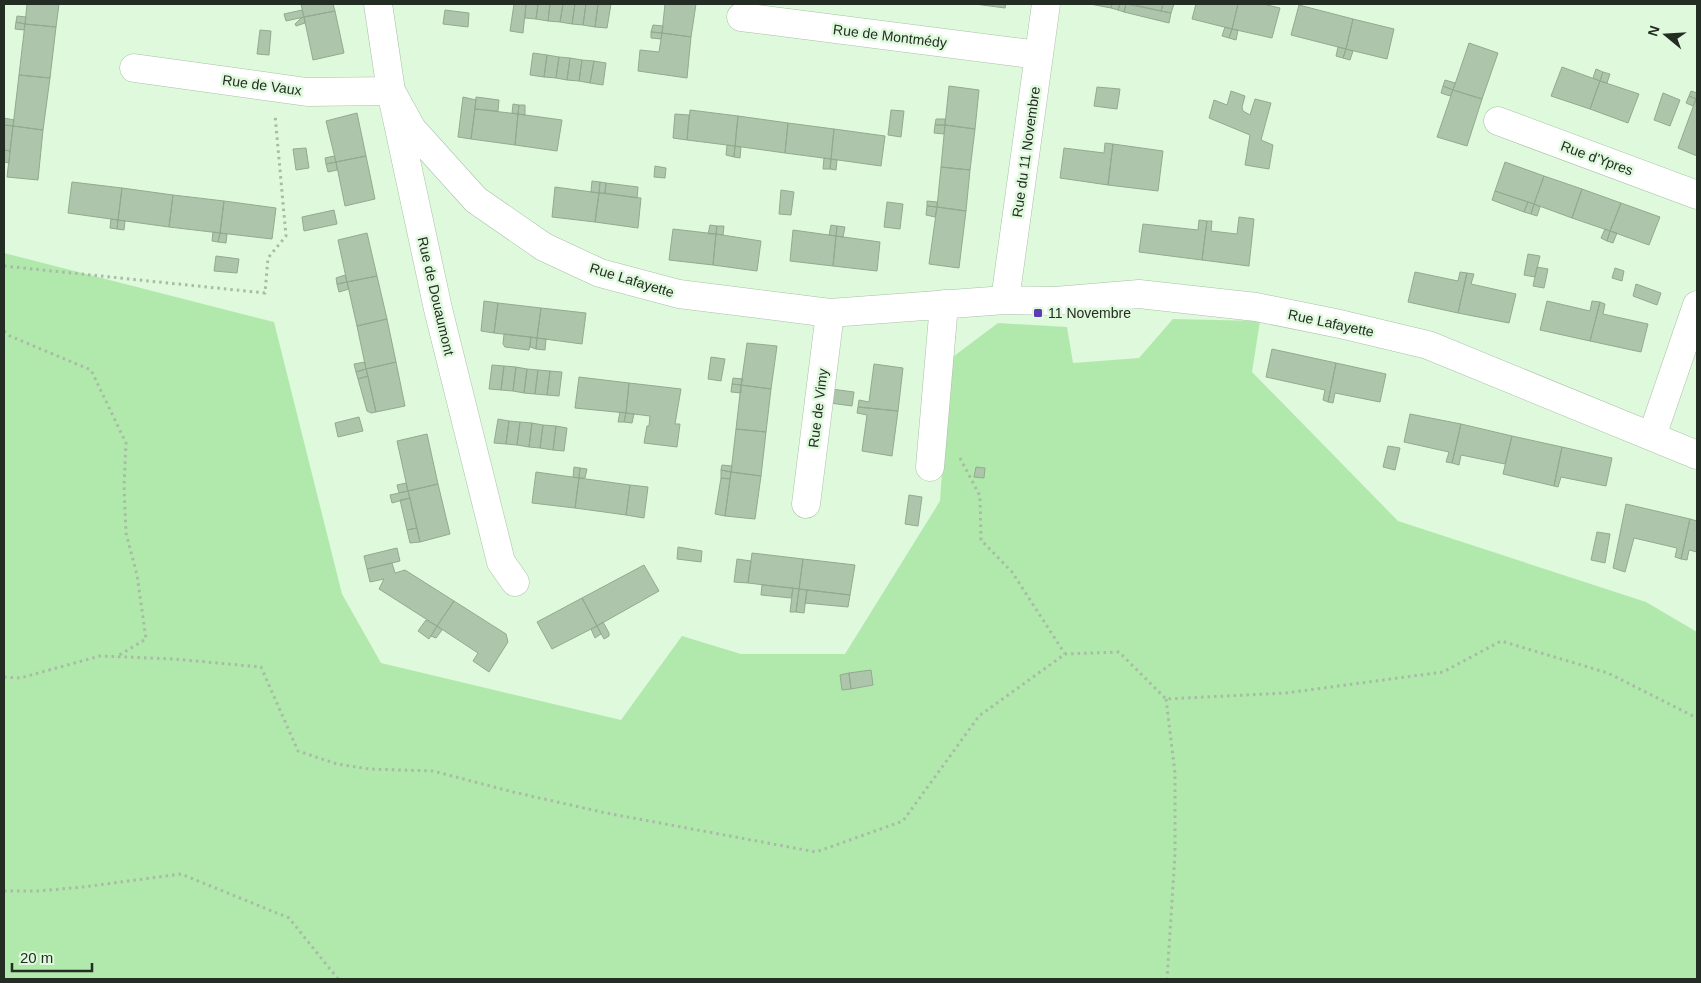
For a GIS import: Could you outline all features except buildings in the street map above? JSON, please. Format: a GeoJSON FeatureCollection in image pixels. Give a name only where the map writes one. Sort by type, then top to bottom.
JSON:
{"type":"FeatureCollection","features":[{"type":"Feature","properties":{"kind":"street","name":"Rue de Douaumont"},"geometry":{"type":"LineString","coordinates":[[378,4],[391,91],[438,309],[501,562],[514,582]]}},
{"type":"Feature","properties":{"kind":"street","name":"Rue du 11 Novembre"},"geometry":{"type":"LineString","coordinates":[[1005,300],[1046,4]]}},
{"type":"Feature","properties":{"kind":"street","name":"Rue de Montmédy"},"geometry":{"type":"LineString","coordinates":[[741,17],[1039,55]]}},
{"type":"Feature","properties":{"kind":"street","name":"Rue de Vaux"},"geometry":{"type":"LineString","coordinates":[[134,68],[307,92],[391,91]]}},
{"type":"Feature","properties":{"kind":"street","name":"Rue Lafayette"},"geometry":{"type":"LineString","coordinates":[[391,91],[412,129],[476,200],[544,247],[600,274],[679,294],[830,313],[1005,300],[1055,301],[1139,294],[1256,307],[1340,324],[1428,345],[1697,455]]}},
{"type":"Feature","properties":{"kind":"street","name":"Rue d'Ypres"},"geometry":{"type":"LineString","coordinates":[[1498,121],[1697,195]]}},
{"type":"Feature","properties":{"kind":"street"},"geometry":{"type":"LineString","coordinates":[[930,467],[944,304]]}},
{"type":"Feature","properties":{"kind":"street"},"geometry":{"type":"LineString","coordinates":[[1652,436],[1697,305]]}},
{"type":"Feature","properties":{"kind":"street","name":"Rue de Vimy"},"geometry":{"type":"LineString","coordinates":[[806,504],[830,313]]}},
{"type":"Feature","properties":{"kind":"path"},"geometry":{"type":"LineString","coordinates":[[4,266],[265,293],[268,258],[286,236],[272,87]]}},
{"type":"Feature","properties":{"kind":"path"},"geometry":{"type":"LineString","coordinates":[[4,331],[10,336],[91,370],[126,443],[124,486],[126,533],[137,575],[146,639],[116,657]]}},
{"type":"Feature","properties":{"kind":"path"},"geometry":{"type":"LineString","coordinates":[[958,455],[980,496],[981,540],[1012,572],[1065,654]]}},
{"type":"Feature","properties":{"kind":"path"},"geometry":{"type":"LineString","coordinates":[[1166,699],[1286,693],[1443,672],[1501,641],[1608,673],[1697,718]]}},
{"type":"Feature","properties":{"kind":"path"},"geometry":{"type":"LineString","coordinates":[[4,678],[20,678],[100,656],[174,659],[261,666],[298,751],[337,764],[369,769],[433,771],[513,792],[606,812],[816,852],[903,821],[979,716],[1065,654],[1120,652],[1166,699],[1175,773],[1175,854],[1167,979]]}},
{"type":"Feature","properties":{"kind":"path"},"geometry":{"type":"LineString","coordinates":[[4,892],[83,887],[181,874],[289,918],[338,979]]}},
{"type":"Feature","properties":{"kind":"green space"},"geometry":{"type":"Polygon","coordinates":[[[4,253],[274,322],[342,594],[381,663],[621,720],[682,636],[741,654],[845,654],[940,501],[950,359],[998,323],[1067,327],[1073,363],[1139,358],[1173,319],[1260,321],[1252,372],[1398,521],[1646,602],[1697,632],[1697,979],[4,979],[4,253]]]}},
{"type":"Feature","properties":{"kind":"place","name":"11 Novembre"},"geometry":{"type":"Point","coordinates":[1038,313]}}]}
